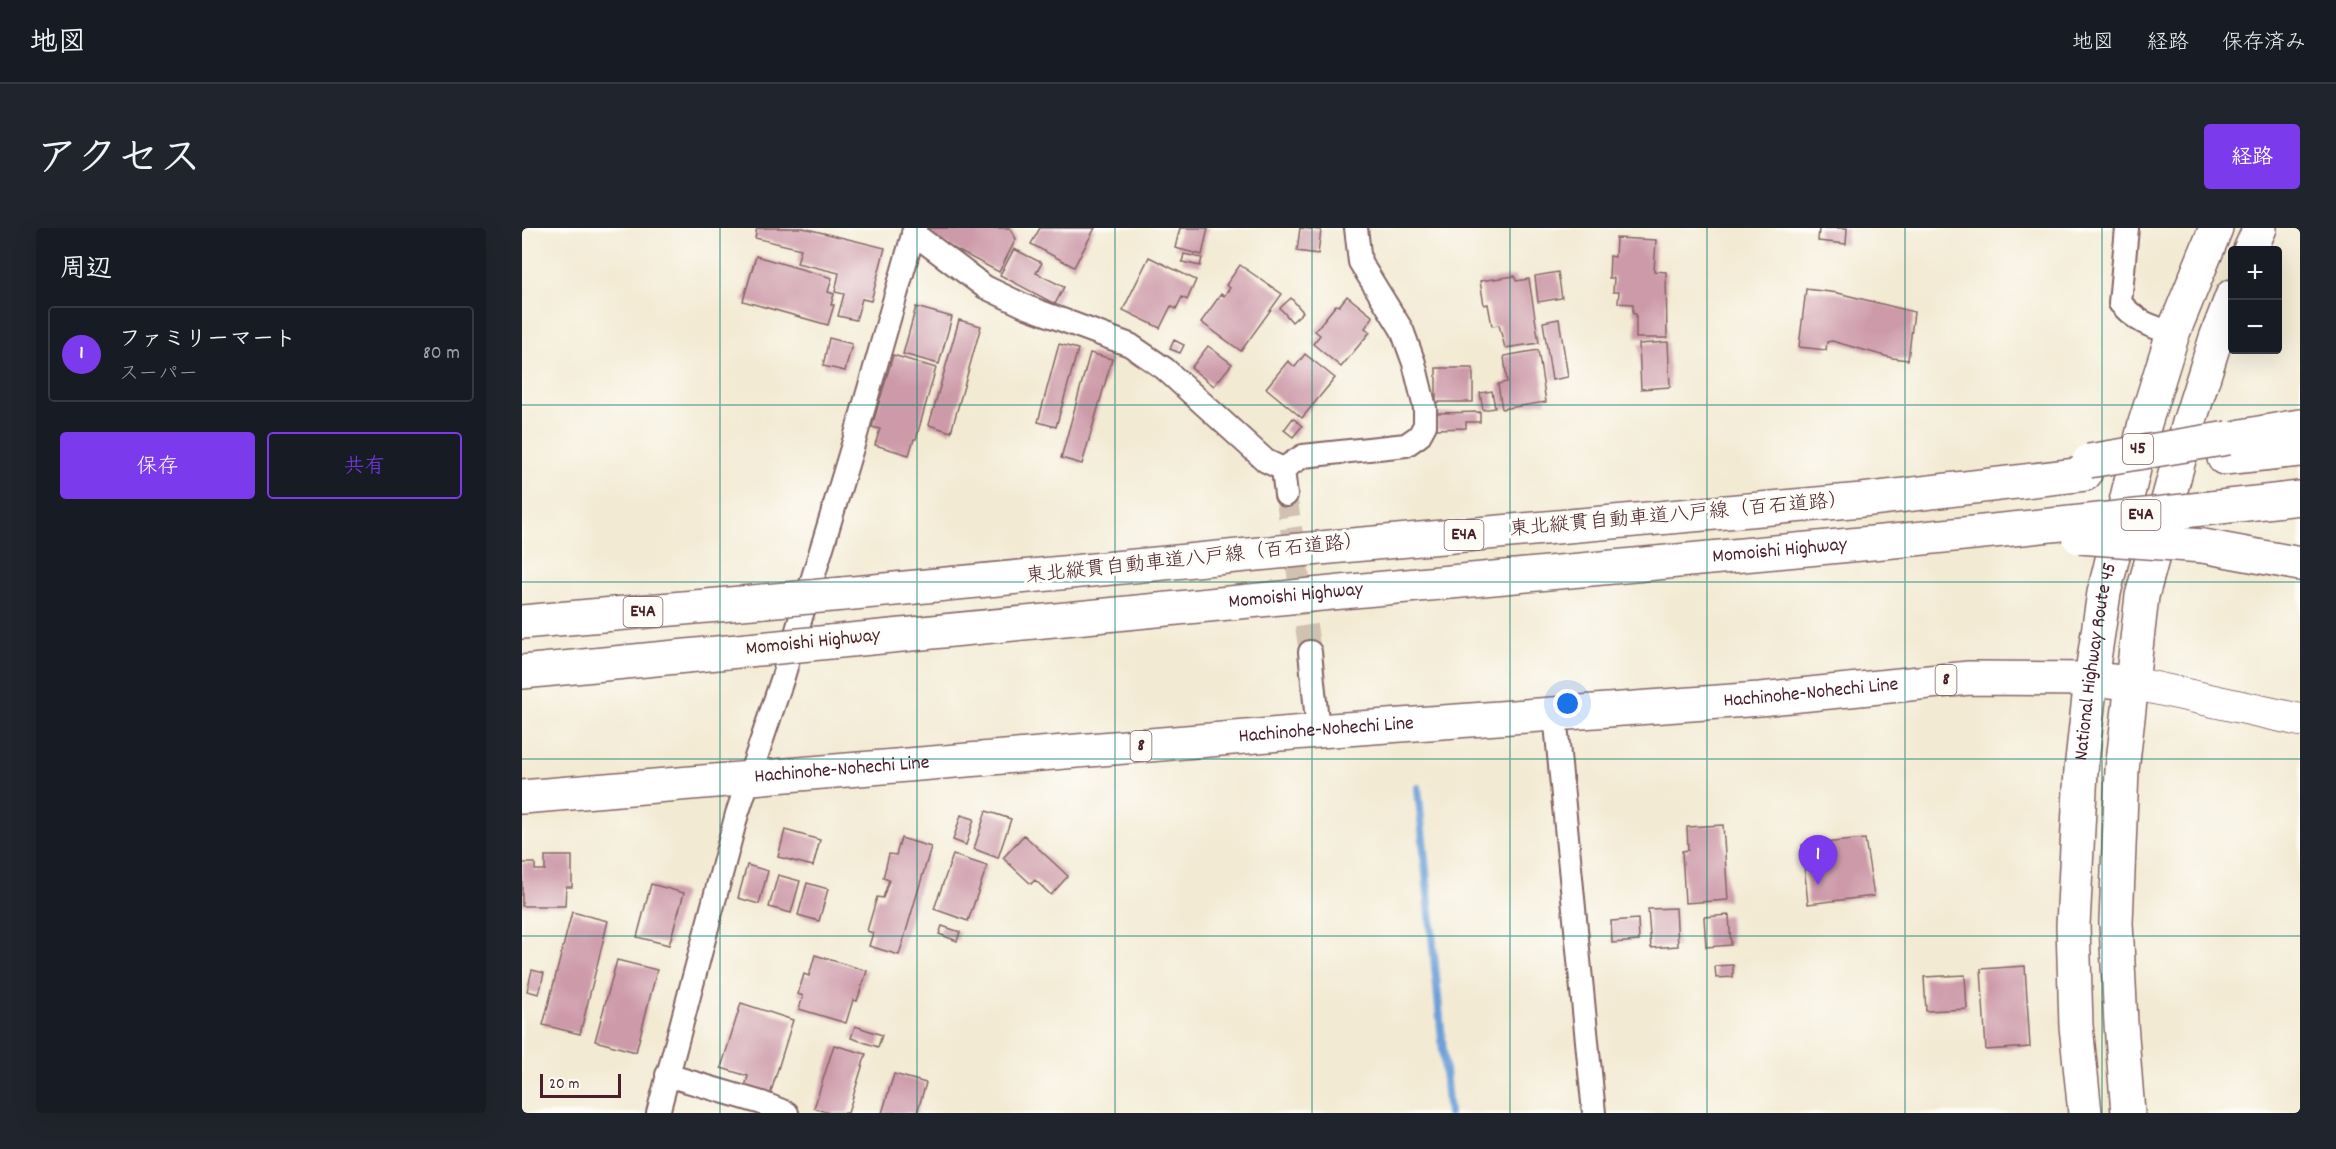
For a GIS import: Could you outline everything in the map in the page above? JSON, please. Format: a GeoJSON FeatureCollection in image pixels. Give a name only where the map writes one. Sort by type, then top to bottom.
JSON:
{"type":"FeatureCollection","features":[{"type":"Feature","properties":{"kind":"main road","name":"National Highway Route 45"},"geometry":{"type":"LineString","coordinates":[[2085,1113],[2076,1026],[2073,925],[2081,770],[2091,679],[2104,593],[2145,423],[2173,333],[2216,228]]}},
{"type":"Feature","properties":{"kind":"main road"},"geometry":{"type":"LineString","coordinates":[[2252,246],[2260,228]]}},
{"type":"Feature","properties":{"kind":"main road","name":"National Highway Route 45"},"geometry":{"type":"LineString","coordinates":[[2128,1113],[2116,923],[2122,770],[2132,683],[2145,584],[2189,423],[2230,300]]}},
{"type":"Feature","properties":{"kind":"main road"},"geometry":{"type":"LineString","coordinates":[[2226,448],[2300,426]]}},
{"type":"Feature","properties":{"kind":"main road"},"geometry":{"type":"LineString","coordinates":[[2226,448],[2300,450]]}},
{"type":"Feature","properties":{"kind":"main road","name":"東北縦貫自動車道八戸線（百石道路）"},"geometry":{"type":"LineString","coordinates":[[522,622],[764,602],[1341,546],[1862,500],[2226,448]]}},
{"type":"Feature","properties":{"kind":"main road","name":"E4A"},"geometry":{"type":"LineString","coordinates":[[2069,530],[2211,508],[2300,498]]}},
{"type":"Feature","properties":{"kind":"main road"},"geometry":{"type":"LineString","coordinates":[[2069,530],[2203,546],[2300,564]]}},
{"type":"Feature","properties":{"kind":"main road","name":"Momoishi Highway"},"geometry":{"type":"LineString","coordinates":[[522,672],[1990,531],[2069,530]]}},
{"type":"Feature","properties":{"kind":"main road","name":"Hachinohe-Nohechi Line"},"geometry":{"type":"LineString","coordinates":[[522,797],[1317,731],[1760,699],[1969,678],[2091,679],[2132,683]]}},
{"type":"Feature","properties":{"kind":"street"},"geometry":{"type":"LineString","coordinates":[[1283,469],[1303,456],[1407,445],[1419,436],[1425,425],[1425,408],[1414,363],[1402,330],[1360,262],[1356,228]]}},
{"type":"Feature","properties":{"kind":"street"},"geometry":{"type":"LineString","coordinates":[[2127,228],[2120,303],[2132,317],[2147,326],[2173,333]]}},
{"type":"Feature","properties":{"kind":"street"},"geometry":{"type":"LineString","coordinates":[[658,1113],[737,814],[855,438],[914,231],[985,287],[1027,307],[1130,345],[1165,369],[1266,460],[1283,469]]}},
{"type":"Feature","properties":{"kind":"street"},"geometry":{"type":"LineString","coordinates":[[1283,469],[1286,495]]}},
{"type":"Feature","properties":{"kind":"street"},"geometry":{"type":"LineString","coordinates":[[1310,652],[1317,731]]}},
{"type":"Feature","properties":{"kind":"street"},"geometry":{"type":"LineString","coordinates":[[2132,683],[2300,720]]}},
{"type":"Feature","properties":{"kind":"street"},"geometry":{"type":"LineString","coordinates":[[1555,714],[1594,1113]]}},
{"type":"Feature","properties":{"kind":"street"},"geometry":{"type":"LineString","coordinates":[[667,1075],[762,1103],[787,1113]]}},
{"type":"Feature","properties":{"kind":"building"},"geometry":{"type":"Polygon","coordinates":[[[757,228],[803,228],[885,248],[871,301],[862,299],[856,320],[838,316],[844,294],[835,292],[839,273],[797,263],[801,249],[755,238],[757,228]]]}},
{"type":"Feature","properties":{"kind":"building"},"geometry":{"type":"Polygon","coordinates":[[[926,228],[1010,228],[1016,239],[999,272],[934,238],[926,228]]]}},
{"type":"Feature","properties":{"kind":"building"},"geometry":{"type":"Polygon","coordinates":[[[1040,228],[1095,228],[1074,267],[1031,244],[1040,228]]]}},
{"type":"Feature","properties":{"kind":"building"},"geometry":{"type":"Polygon","coordinates":[[[1180,228],[1208,228],[1202,255],[1175,248],[1180,228]]]}},
{"type":"Feature","properties":{"kind":"building"},"geometry":{"type":"Polygon","coordinates":[[[1300,228],[1321,230],[1318,254],[1297,251],[1300,228]]]}},
{"type":"Feature","properties":{"kind":"building"},"geometry":{"type":"Polygon","coordinates":[[[1819,228],[1847,228],[1846,244],[1818,241],[1819,228]]]}},
{"type":"Feature","properties":{"kind":"building"},"geometry":{"type":"Polygon","coordinates":[[[1616,238],[1656,240],[1654,271],[1666,272],[1667,338],[1636,338],[1636,314],[1633,314],[1633,304],[1618,303],[1619,292],[1613,292],[1614,278],[1609,278],[1610,256],[1615,257],[1616,238]]]}},
{"type":"Feature","properties":{"kind":"building"},"geometry":{"type":"Polygon","coordinates":[[[1014,249],[1042,263],[1036,273],[1064,287],[1055,304],[1000,275],[1014,249]]]}},
{"type":"Feature","properties":{"kind":"building"},"geometry":{"type":"Polygon","coordinates":[[[1184,254],[1202,258],[1200,266],[1182,262],[1184,254]]]}},
{"type":"Feature","properties":{"kind":"building"},"geometry":{"type":"Polygon","coordinates":[[[756,256],[832,278],[828,292],[834,294],[831,305],[834,305],[828,325],[743,301],[756,256]]]}},
{"type":"Feature","properties":{"kind":"building"},"geometry":{"type":"Polygon","coordinates":[[[1149,257],[1196,280],[1187,300],[1182,297],[1176,309],[1171,306],[1160,328],[1123,310],[1149,257]]]}},
{"type":"Feature","properties":{"kind":"building"},"geometry":{"type":"Polygon","coordinates":[[[1240,265],[1282,294],[1241,351],[1201,322],[1221,294],[1224,296],[1230,288],[1226,285],[1240,265]]]}},
{"type":"Feature","properties":{"kind":"building"},"geometry":{"type":"Polygon","coordinates":[[[1558,272],[1562,298],[1538,302],[1535,276],[1558,272]]]}},
{"type":"Feature","properties":{"kind":"building"},"geometry":{"type":"Polygon","coordinates":[[[1515,276],[1516,281],[1529,279],[1539,343],[1505,348],[1499,325],[1492,326],[1488,304],[1484,305],[1480,281],[1515,276]]]}},
{"type":"Feature","properties":{"kind":"building"},"geometry":{"type":"Polygon","coordinates":[[[1806,289],[1838,293],[1914,312],[1908,360],[1892,358],[1832,341],[1827,342],[1826,350],[1799,347],[1806,289]]]}},
{"type":"Feature","properties":{"kind":"building"},"geometry":{"type":"Polygon","coordinates":[[[1347,296],[1373,317],[1365,328],[1370,332],[1341,367],[1313,344],[1320,335],[1315,331],[1336,305],[1339,306],[1347,296]]]}},
{"type":"Feature","properties":{"kind":"building"},"geometry":{"type":"Polygon","coordinates":[[[1291,298],[1303,312],[1292,322],[1280,308],[1291,298]]]}},
{"type":"Feature","properties":{"kind":"building"},"geometry":{"type":"Polygon","coordinates":[[[916,307],[952,317],[939,364],[903,354],[916,307]]]}},
{"type":"Feature","properties":{"kind":"building"},"geometry":{"type":"Polygon","coordinates":[[[1559,319],[1568,377],[1552,380],[1543,322],[1559,319]]]}},
{"type":"Feature","properties":{"kind":"building"},"geometry":{"type":"Polygon","coordinates":[[[959,320],[981,326],[951,432],[929,425],[959,320]]]}},
{"type":"Feature","properties":{"kind":"building"},"geometry":{"type":"Polygon","coordinates":[[[829,338],[852,344],[845,371],[823,366],[829,338]]]}},
{"type":"Feature","properties":{"kind":"building"},"geometry":{"type":"Polygon","coordinates":[[[1174,340],[1184,345],[1180,353],[1170,349],[1174,340]]]}},
{"type":"Feature","properties":{"kind":"building"},"geometry":{"type":"Polygon","coordinates":[[[1668,342],[1670,387],[1641,389],[1639,344],[1668,342]]]}},
{"type":"Feature","properties":{"kind":"building"},"geometry":{"type":"Polygon","coordinates":[[[1059,344],[1078,349],[1056,427],[1038,422],[1059,344]]]}},
{"type":"Feature","properties":{"kind":"building"},"geometry":{"type":"Polygon","coordinates":[[[1208,346],[1232,364],[1214,386],[1191,368],[1208,346]]]}},
{"type":"Feature","properties":{"kind":"building"},"geometry":{"type":"Polygon","coordinates":[[[1538,350],[1546,402],[1502,409],[1498,384],[1507,382],[1504,356],[1538,350]]]}},
{"type":"Feature","properties":{"kind":"building"},"geometry":{"type":"Polygon","coordinates":[[[1090,353],[1112,359],[1082,464],[1061,458],[1090,353]]]}},
{"type":"Feature","properties":{"kind":"building"},"geometry":{"type":"Polygon","coordinates":[[[1305,354],[1335,378],[1302,418],[1266,388],[1288,361],[1295,367],[1305,354]]]}},
{"type":"Feature","properties":{"kind":"building"},"geometry":{"type":"Polygon","coordinates":[[[893,355],[936,368],[916,439],[914,439],[909,455],[875,445],[880,429],[872,427],[893,355]]]}},
{"type":"Feature","properties":{"kind":"building"},"geometry":{"type":"Polygon","coordinates":[[[1436,368],[1473,368],[1473,402],[1436,402],[1436,368]]]}},
{"type":"Feature","properties":{"kind":"building"},"geometry":{"type":"Polygon","coordinates":[[[1492,391],[1495,408],[1483,410],[1480,393],[1492,391]]]}},
{"type":"Feature","properties":{"kind":"building"},"geometry":{"type":"Polygon","coordinates":[[[1480,412],[1480,422],[1466,422],[1466,428],[1437,429],[1437,413],[1480,412]]]}},
{"type":"Feature","properties":{"kind":"building"},"geometry":{"type":"Polygon","coordinates":[[[1293,418],[1302,426],[1293,437],[1284,430],[1293,418]]]}},
{"type":"Feature","properties":{"kind":"building"},"geometry":{"type":"Polygon","coordinates":[[[986,811],[1011,819],[998,858],[974,849],[986,811]]]}},
{"type":"Feature","properties":{"kind":"building"},"geometry":{"type":"Polygon","coordinates":[[[961,815],[974,819],[966,845],[953,840],[961,815]]]}},
{"type":"Feature","properties":{"kind":"building"},"geometry":{"type":"Polygon","coordinates":[[[1723,825],[1728,900],[1685,903],[1682,851],[1688,850],[1687,827],[1723,825]]]}},
{"type":"Feature","properties":{"kind":"building"},"geometry":{"type":"Polygon","coordinates":[[[785,830],[820,840],[813,866],[778,857],[785,830]]]}},
{"type":"Feature","properties":{"kind":"building"},"geometry":{"type":"Polygon","coordinates":[[[1024,835],[1068,876],[1051,895],[1035,880],[1031,884],[1003,858],[1024,835]]]}},
{"type":"Feature","properties":{"kind":"building"},"geometry":{"type":"Polygon","coordinates":[[[901,838],[931,847],[899,955],[869,946],[873,933],[867,931],[877,897],[883,898],[889,880],[883,878],[889,854],[896,855],[901,838]]]}},
{"type":"Feature","properties":{"kind":"building"},"geometry":{"type":"Polygon","coordinates":[[[1865,839],[1874,896],[1808,904],[1802,845],[1865,839]]]}},
{"type":"Feature","properties":{"kind":"building"},"geometry":{"type":"Polygon","coordinates":[[[953,855],[987,866],[968,921],[934,909],[953,855]]]}},
{"type":"Feature","properties":{"kind":"building"},"geometry":{"type":"Polygon","coordinates":[[[545,856],[572,856],[572,887],[566,887],[565,906],[522,906],[522,863],[535,863],[535,870],[545,870],[545,856]]]}},
{"type":"Feature","properties":{"kind":"building"},"geometry":{"type":"Polygon","coordinates":[[[747,865],[768,871],[759,904],[738,898],[747,865]]]}},
{"type":"Feature","properties":{"kind":"building"},"geometry":{"type":"Polygon","coordinates":[[[778,875],[800,881],[791,913],[769,907],[778,875]]]}},
{"type":"Feature","properties":{"kind":"building"},"geometry":{"type":"Polygon","coordinates":[[[807,883],[828,889],[819,921],[798,915],[807,883]]]}},
{"type":"Feature","properties":{"kind":"building"},"geometry":{"type":"Polygon","coordinates":[[[651,884],[684,893],[669,945],[637,937],[651,884]]]}},
{"type":"Feature","properties":{"kind":"building"},"geometry":{"type":"Polygon","coordinates":[[[1676,908],[1678,946],[1651,948],[1648,909],[1676,908]]]}},
{"type":"Feature","properties":{"kind":"building"},"geometry":{"type":"Polygon","coordinates":[[[572,912],[608,921],[580,1034],[543,1025],[572,912]]]}},
{"type":"Feature","properties":{"kind":"building"},"geometry":{"type":"Polygon","coordinates":[[[1729,915],[1731,945],[1706,947],[1704,917],[1729,915]]]}},
{"type":"Feature","properties":{"kind":"building"},"geometry":{"type":"Polygon","coordinates":[[[1638,919],[1639,941],[1612,943],[1611,921],[1638,919]]]}},
{"type":"Feature","properties":{"kind":"building"},"geometry":{"type":"Polygon","coordinates":[[[942,926],[960,932],[957,941],[939,934],[942,926]]]}},
{"type":"Feature","properties":{"kind":"building"},"geometry":{"type":"Polygon","coordinates":[[[815,955],[867,971],[857,1001],[853,1000],[846,1023],[799,1009],[803,996],[798,994],[804,974],[809,976],[815,955]]]}},
{"type":"Feature","properties":{"kind":"building"},"geometry":{"type":"Polygon","coordinates":[[[617,960],[657,970],[636,1052],[595,1041],[617,960]]]}},
{"type":"Feature","properties":{"kind":"building"},"geometry":{"type":"Polygon","coordinates":[[[1733,965],[1733,977],[1716,978],[1715,966],[1733,965]]]}},
{"type":"Feature","properties":{"kind":"building"},"geometry":{"type":"Polygon","coordinates":[[[2025,966],[2030,1047],[1986,1050],[1981,969],[2025,966]]]}},
{"type":"Feature","properties":{"kind":"building"},"geometry":{"type":"Polygon","coordinates":[[[532,970],[544,973],[539,994],[527,991],[532,970]]]}},
{"type":"Feature","properties":{"kind":"building"},"geometry":{"type":"Polygon","coordinates":[[[1965,975],[1967,1009],[1926,1011],[1924,977],[1965,975]]]}},
{"type":"Feature","properties":{"kind":"building"},"geometry":{"type":"Polygon","coordinates":[[[741,1003],[793,1020],[770,1095],[745,1087],[748,1076],[721,1068],[741,1003]]]}},
{"type":"Feature","properties":{"kind":"building"},"geometry":{"type":"Polygon","coordinates":[[[855,1026],[882,1035],[878,1047],[851,1038],[855,1026]]]}},
{"type":"Feature","properties":{"kind":"building"},"geometry":{"type":"Polygon","coordinates":[[[834,1045],[866,1054],[848,1113],[829,1113],[814,1108],[834,1045]]]}},
{"type":"Feature","properties":{"kind":"building"},"geometry":{"type":"Polygon","coordinates":[[[894,1074],[926,1083],[917,1113],[882,1113],[894,1074]]]}},
{"type":"Feature","properties":{"kind":"waterway"},"geometry":{"type":"LineString","coordinates":[[1418,788],[1449,1113]]}},
{"type":"Feature","properties":{"kind":"tunnel"},"geometry":{"type":"LineString","coordinates":[[1286,495],[1310,652]]}},
{"type":"Feature","properties":{"kind":"place","name":"ファミリーマート"},"geometry":{"type":"Point","coordinates":[1818,885]}}]}
